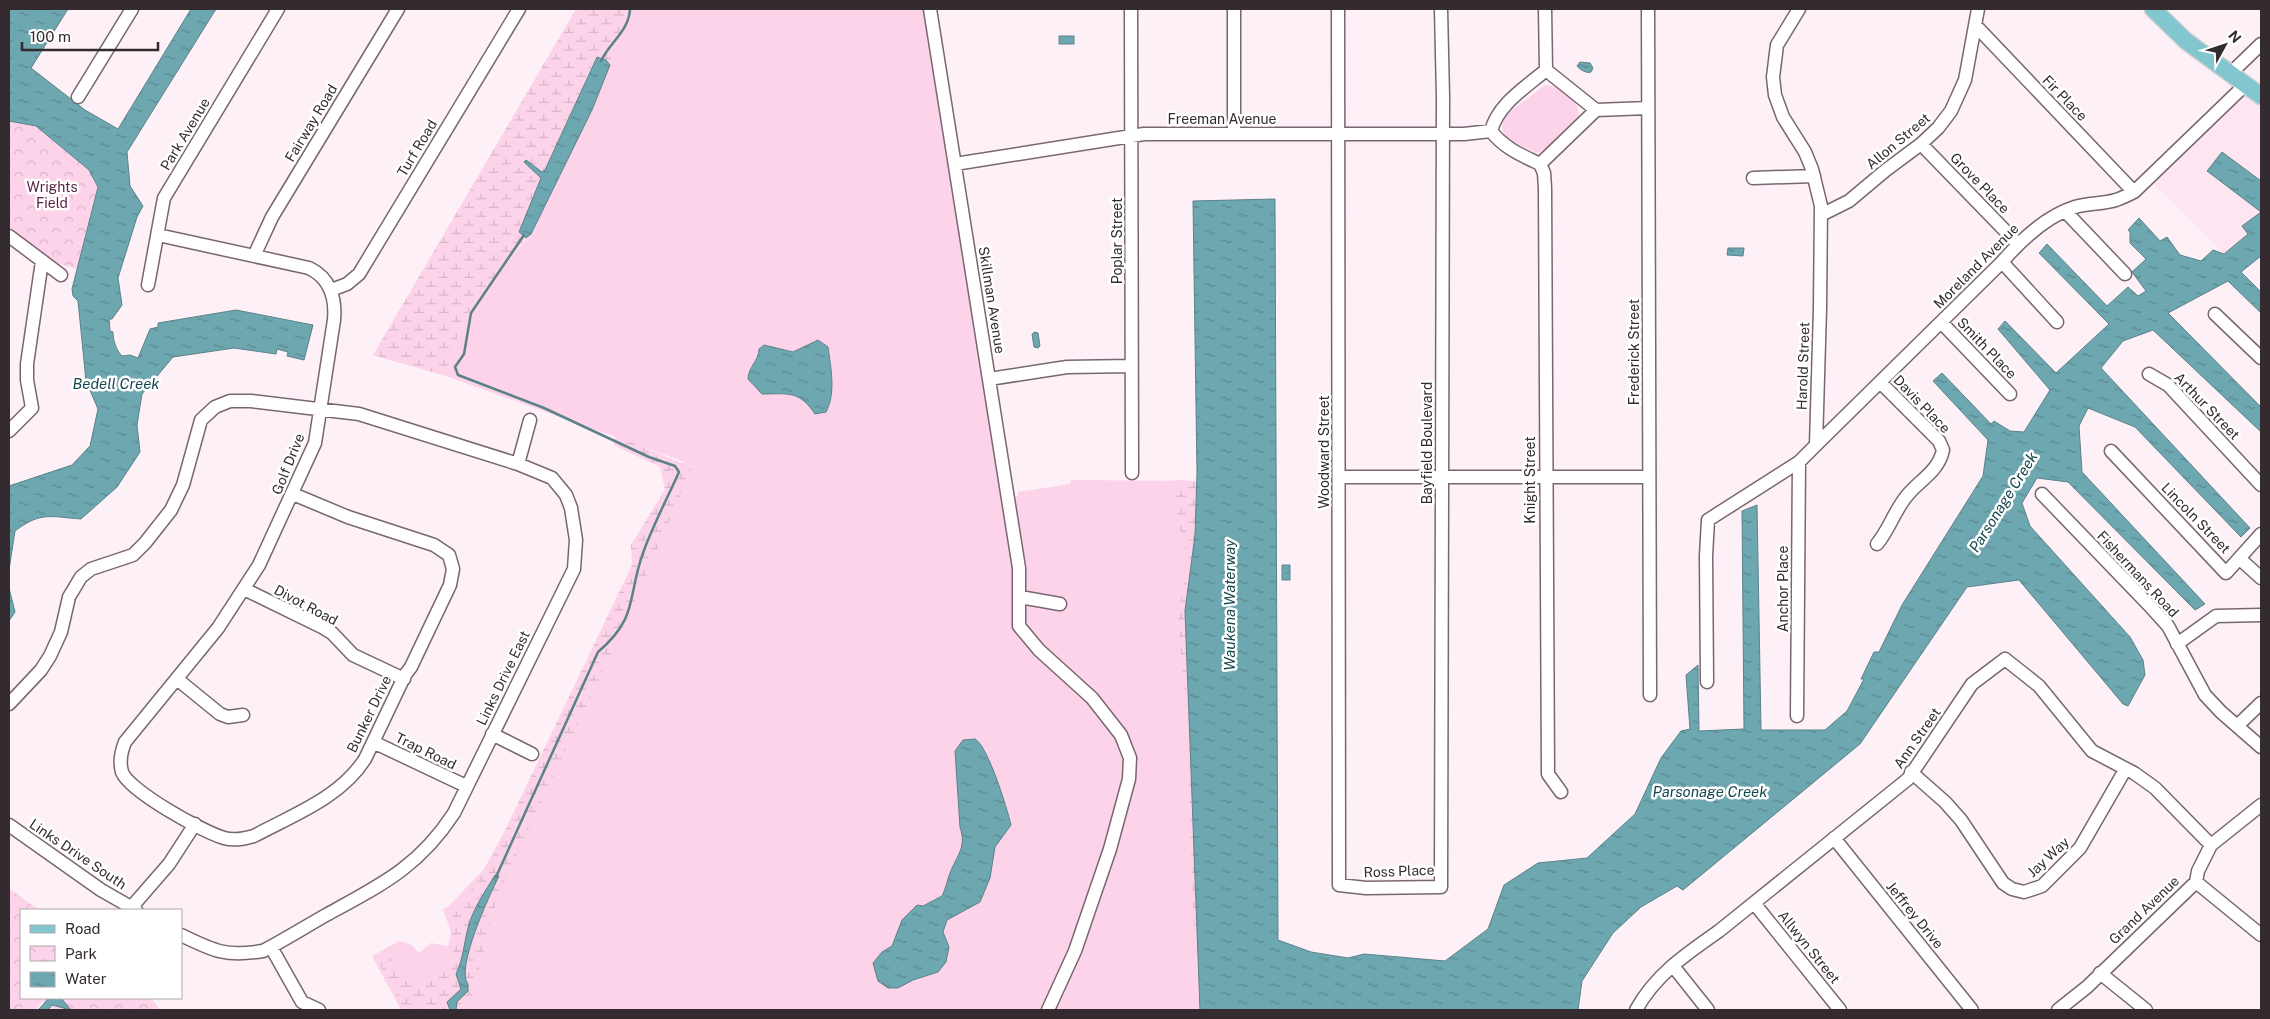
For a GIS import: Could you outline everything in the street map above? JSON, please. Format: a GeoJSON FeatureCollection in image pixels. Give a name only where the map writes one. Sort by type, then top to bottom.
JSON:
{"type":"FeatureCollection","features":[{"type":"Feature","properties":{"kind":"main road"},"geometry":{"type":"LineString","coordinates":[[2153,9],[2186,40],[2261,96]]}},
{"type":"Feature","properties":{"kind":"street"},"geometry":{"type":"LineString","coordinates":[[78,97],[132,9]]}},
{"type":"Feature","properties":{"kind":"street","name":"Park Avenue"},"geometry":{"type":"LineString","coordinates":[[148,285],[164,198],[278,9]]}},
{"type":"Feature","properties":{"kind":"street","name":"Fairway Road"},"geometry":{"type":"LineString","coordinates":[[254,256],[272,217],[398,9]]}},
{"type":"Feature","properties":{"kind":"street","name":"Turf Road"},"geometry":{"type":"LineString","coordinates":[[331,290],[347,284],[359,274],[519,9]]}},
{"type":"Feature","properties":{"kind":"street","name":"Skillman Avenue"},"geometry":{"type":"LineString","coordinates":[[930,9],[1019,568],[1019,626],[1024,634],[1092,698],[1121,735],[1130,758],[1129,779],[1110,849],[1074,951],[1048,1010]]}},
{"type":"Feature","properties":{"kind":"street","name":"Poplar Street"},"geometry":{"type":"LineString","coordinates":[[1131,9],[1132,473]]}},
{"type":"Feature","properties":{"kind":"street"},"geometry":{"type":"LineString","coordinates":[[1234,9],[1234,134]]}},
{"type":"Feature","properties":{"kind":"street","name":"Woodward Street"},"geometry":{"type":"LineString","coordinates":[[1338,9],[1340,885],[1350,887]]}},
{"type":"Feature","properties":{"kind":"street","name":"Bayfield Boulevard"},"geometry":{"type":"LineString","coordinates":[[1441,9],[1443,134],[1442,876]]}},
{"type":"Feature","properties":{"kind":"street"},"geometry":{"type":"LineString","coordinates":[[1545,9],[1546,70]]}},
{"type":"Feature","properties":{"kind":"street","name":"Frederick Street"},"geometry":{"type":"LineString","coordinates":[[1648,9],[1650,695]]}},
{"type":"Feature","properties":{"kind":"street","name":"Harold Street"},"geometry":{"type":"LineString","coordinates":[[1799,9],[1777,45],[1773,78],[1775,95],[1783,117],[1805,152],[1814,176],[1821,215],[1816,445]]}},
{"type":"Feature","properties":{"kind":"street","name":"Allon Street"},"geometry":{"type":"LineString","coordinates":[[1821,215],[1849,201],[1921,144],[1938,128],[1957,102],[1965,80],[1978,9]]}},
{"type":"Feature","properties":{"kind":"street","name":"Fir Place"},"geometry":{"type":"LineString","coordinates":[[1975,25],[2134,192]]}},
{"type":"Feature","properties":{"kind":"street"},"geometry":{"type":"LineString","coordinates":[[2230,74],[2261,44]]}},
{"type":"Feature","properties":{"kind":"street"},"geometry":{"type":"LineString","coordinates":[[1546,70],[1596,110],[1648,108]]}},
{"type":"Feature","properties":{"kind":"street"},"geometry":{"type":"LineString","coordinates":[[1546,70],[1502,108],[1495,117],[1491,131],[1508,149],[1540,164],[1596,110]]}},
{"type":"Feature","properties":{"kind":"street","name":"Moreland Avenue"},"geometry":{"type":"LineString","coordinates":[[1816,445],[2018,244],[2038,228],[2076,206],[2117,200],[2134,192],[2245,85]]}},
{"type":"Feature","properties":{"kind":"street","name":"Freeman Avenue"},"geometry":{"type":"LineString","coordinates":[[955,164],[1144,134],[1443,134],[1491,131]]}},
{"type":"Feature","properties":{"kind":"street","name":"Grove Place"},"geometry":{"type":"LineString","coordinates":[[1921,144],[2018,244]]}},
{"type":"Feature","properties":{"kind":"street","name":"Knight Street"},"geometry":{"type":"LineString","coordinates":[[1540,164],[1544,173],[1545,188],[1548,774],[1561,792]]}},
{"type":"Feature","properties":{"kind":"street"},"geometry":{"type":"LineString","coordinates":[[1754,178],[1814,176]]}},
{"type":"Feature","properties":{"kind":"street"},"geometry":{"type":"LineString","coordinates":[[2065,211],[2125,274]]}},
{"type":"Feature","properties":{"kind":"street"},"geometry":{"type":"LineString","coordinates":[[158,235],[309,268],[324,279],[331,290]]}},
{"type":"Feature","properties":{"kind":"street"},"geometry":{"type":"LineString","coordinates":[[9,236],[61,274]]}},
{"type":"Feature","properties":{"kind":"street"},"geometry":{"type":"LineString","coordinates":[[9,431],[32,408],[27,380],[27,364],[42,261]]}},
{"type":"Feature","properties":{"kind":"street"},"geometry":{"type":"LineString","coordinates":[[2002,262],[2057,322]]}},
{"type":"Feature","properties":{"kind":"street","name":"Golf Drive"},"geometry":{"type":"LineString","coordinates":[[121,755],[126,742],[218,628],[244,589],[259,564],[293,494],[315,443],[322,408],[334,320],[334,299],[331,290]]}},
{"type":"Feature","properties":{"kind":"street"},"geometry":{"type":"LineString","coordinates":[[2215,314],[2261,358]]}},
{"type":"Feature","properties":{"kind":"street","name":"Smith Place"},"geometry":{"type":"LineString","coordinates":[[1941,322],[2010,394]]}},
{"type":"Feature","properties":{"kind":"street"},"geometry":{"type":"LineString","coordinates":[[989,380],[1067,367],[1132,366]]}},
{"type":"Feature","properties":{"kind":"street","name":"Arthur Street"},"geometry":{"type":"LineString","coordinates":[[2149,374],[2168,385],[2261,485]]}},
{"type":"Feature","properties":{"kind":"street","name":"Davis Place"},"geometry":{"type":"LineString","coordinates":[[1877,544],[1886,532],[1903,500],[1936,467],[1943,450],[1938,441],[1880,382]]}},
{"type":"Feature","properties":{"kind":"street","name":"Links Drive East"},"geometry":{"type":"LineString","coordinates":[[9,704],[41,670],[50,656],[61,632],[69,597],[81,577],[91,569],[133,554],[146,543],[171,510],[184,485],[197,429],[205,415],[215,407],[230,401],[251,401],[322,408],[359,414],[518,464],[552,478],[566,496],[571,508],[576,540],[574,568],[443,829],[413,862],[385,883],[271,947],[256,952],[227,954],[211,950],[182,936]]}},
{"type":"Feature","properties":{"kind":"street"},"geometry":{"type":"LineString","coordinates":[[518,464],[530,420]]}},
{"type":"Feature","properties":{"kind":"street"},"geometry":{"type":"LineString","coordinates":[[1707,682],[1706,556],[1708,520],[1799,462],[1816,445]]}},
{"type":"Feature","properties":{"kind":"street","name":"Lincoln Street"},"geometry":{"type":"LineString","coordinates":[[2111,451],[2226,572],[2240,559],[2261,578]]}},
{"type":"Feature","properties":{"kind":"street","name":"Anchor Place"},"geometry":{"type":"LineString","coordinates":[[1797,716],[1799,462]]}},
{"type":"Feature","properties":{"kind":"street"},"geometry":{"type":"LineString","coordinates":[[1339,477],[1649,477]]}},
{"type":"Feature","properties":{"kind":"street","name":"Bunker Drive"},"geometry":{"type":"LineString","coordinates":[[121,755],[122,772],[135,787],[170,812],[225,839],[240,840],[254,836],[339,789],[358,771],[450,585],[453,569],[449,555],[434,545],[348,517],[293,494]]}},
{"type":"Feature","properties":{"kind":"street","name":"Fishermans Road"},"geometry":{"type":"LineString","coordinates":[[2042,494],[2168,626],[2205,695],[2261,747]]}},
{"type":"Feature","properties":{"kind":"street"},"geometry":{"type":"LineString","coordinates":[[2240,559],[2261,534]]}},
{"type":"Feature","properties":{"kind":"street","name":"Divot Road"},"geometry":{"type":"LineString","coordinates":[[244,589],[322,627],[332,633],[353,654],[404,679]]}},
{"type":"Feature","properties":{"kind":"street"},"geometry":{"type":"LineString","coordinates":[[1020,597],[1060,604]]}},
{"type":"Feature","properties":{"kind":"street"},"geometry":{"type":"LineString","coordinates":[[2177,644],[2216,616],[2261,615]]}},
{"type":"Feature","properties":{"kind":"street","name":"Ann Street"},"geometry":{"type":"LineString","coordinates":[[1636,1010],[1656,979],[1908,779],[1972,684],[2005,659],[2039,686],[2092,751],[2125,770],[2134,773],[2155,788],[2211,845]]}},
{"type":"Feature","properties":{"kind":"street"},"geometry":{"type":"LineString","coordinates":[[177,679],[223,716],[243,715]]}},
{"type":"Feature","properties":{"kind":"street"},"geometry":{"type":"LineString","coordinates":[[2237,726],[2261,703]]}},
{"type":"Feature","properties":{"kind":"street"},"geometry":{"type":"LineString","coordinates":[[492,734],[532,754]]}},
{"type":"Feature","properties":{"kind":"street","name":"Trap Road"},"geometry":{"type":"LineString","coordinates":[[373,742],[466,786]]}},
{"type":"Feature","properties":{"kind":"street","name":"Jay Way"},"geometry":{"type":"LineString","coordinates":[[1911,772],[1945,802],[1961,820],[2003,884],[2024,892],[2042,886],[2080,848],[2092,831],[2125,770]]}},
{"type":"Feature","properties":{"kind":"street","name":"Grand Avenue"},"geometry":{"type":"LineString","coordinates":[[2058,1010],[2196,882],[2198,870],[2211,845],[2261,805]]}},
{"type":"Feature","properties":{"kind":"street"},"geometry":{"type":"LineString","coordinates":[[132,909],[170,864],[195,824]]}},
{"type":"Feature","properties":{"kind":"street","name":"Links Drive South"},"geometry":{"type":"LineString","coordinates":[[9,825],[101,890],[132,909]]}},
{"type":"Feature","properties":{"kind":"street","name":"Jeffrey Drive"},"geometry":{"type":"LineString","coordinates":[[1834,838],[1972,1010]]}},
{"type":"Feature","properties":{"kind":"street","name":"Ross Place"},"geometry":{"type":"LineString","coordinates":[[1350,887],[1441,887],[1442,876]]}},
{"type":"Feature","properties":{"kind":"street"},"geometry":{"type":"LineString","coordinates":[[2196,882],[2261,935]]}},
{"type":"Feature","properties":{"kind":"street","name":"Allwyn Street"},"geometry":{"type":"LineString","coordinates":[[1754,903],[1840,1010]]}},
{"type":"Feature","properties":{"kind":"street"},"geometry":{"type":"LineString","coordinates":[[271,947],[302,1002],[320,1010]]}},
{"type":"Feature","properties":{"kind":"street"},"geometry":{"type":"LineString","coordinates":[[1674,966],[1708,1010]]}},
{"type":"Feature","properties":{"kind":"street"},"geometry":{"type":"LineString","coordinates":[[2100,973],[2146,1010]]}},
{"type":"Feature","properties":{"kind":"shaded area"},"geometry":{"type":"Polygon","coordinates":[[[2249,84],[2261,93],[2261,181],[2222,153],[2207,170],[2261,212],[2249,234],[2223,254],[2150,180],[2249,84]]]}},
{"type":"Feature","properties":{"kind":"green space"},"geometry":{"type":"Polygon","coordinates":[[[576,9],[627,9],[610,65],[606,60],[596,57],[545,170],[542,173],[526,160],[525,164],[534,169],[541,178],[519,232],[526,238],[463,320],[446,376],[373,355],[576,9]]]}},
{"type":"Feature","properties":{"kind":"green space"},"geometry":{"type":"Polygon","coordinates":[[[627,9],[926,9],[947,157],[1007,497],[1018,496],[1018,492],[1070,484],[1071,480],[1197,481],[1204,1010],[401,1010],[372,956],[399,941],[412,945],[419,953],[431,943],[448,946],[451,932],[443,909],[449,906],[484,869],[523,798],[690,464],[446,376],[463,320],[505,264],[531,234],[592,110],[610,65],[627,9]]]}},
{"type":"Feature","properties":{"kind":"green space"},"geometry":{"type":"Polygon","coordinates":[[[1545,85],[1558,88],[1570,96],[1579,113],[1578,120],[1547,149],[1536,153],[1506,138],[1502,125],[1508,113],[1545,85]]]}},
{"type":"Feature","properties":{"kind":"green space","name":"Wrights Field"},"geometry":{"type":"Polygon","coordinates":[[[15,120],[36,126],[89,170],[98,187],[77,269],[47,260],[9,231],[9,121],[15,120]]]}},
{"type":"Feature","properties":{"kind":"green space"},"geometry":{"type":"Polygon","coordinates":[[[615,435],[681,463],[689,461],[693,464],[637,598],[497,897],[469,1010],[456,1010],[456,1006],[464,997],[471,950],[486,906],[499,876],[475,907],[456,974],[461,989],[448,1002],[450,1010],[404,1010],[376,957],[386,951],[396,967],[417,981],[437,979],[454,959],[450,920],[487,868],[632,565],[631,545],[665,489],[660,467],[614,445],[615,435]]]}},
{"type":"Feature","properties":{"kind":"green space"},"geometry":{"type":"Polygon","coordinates":[[[1175,480],[1196,481],[1195,535],[1185,611],[1197,929],[1194,928],[1185,699],[1178,620],[1187,560],[1177,514],[1175,480]]]}},
{"type":"Feature","properties":{"kind":"green space"},"geometry":{"type":"Polygon","coordinates":[[[9,888],[38,909],[20,909],[20,999],[152,999],[160,1010],[51,1010],[49,1003],[42,1002],[35,1010],[9,1010],[9,888]]]}},
{"type":"Feature","properties":{"kind":"water","name":"Bedell Creek"},"geometry":{"type":"Polygon","coordinates":[[[11,9],[68,9],[31,68],[85,110],[118,129],[191,9],[216,9],[127,152],[130,186],[143,206],[137,217],[118,278],[122,305],[112,319],[109,319],[110,331],[113,332],[115,345],[122,356],[130,355],[138,358],[150,329],[158,327],[158,323],[236,310],[313,325],[304,360],[287,356],[288,352],[277,349],[276,354],[234,348],[173,357],[142,394],[137,425],[140,452],[117,487],[81,519],[39,518],[32,520],[15,531],[9,570],[9,486],[72,465],[90,446],[98,409],[86,381],[78,301],[73,296],[72,289],[98,187],[89,170],[36,126],[9,121],[9,11],[11,9]]]}},
{"type":"Feature","properties":{"kind":"water"},"geometry":{"type":"Polygon","coordinates":[[[1059,36],[1074,36],[1074,44],[1059,44],[1059,36]]]}},
{"type":"Feature","properties":{"kind":"water"},"geometry":{"type":"Polygon","coordinates":[[[597,57],[606,60],[610,65],[592,110],[531,234],[526,238],[519,232],[541,178],[524,162],[526,160],[542,172],[545,170],[597,57]]]}},
{"type":"Feature","properties":{"kind":"water"},"geometry":{"type":"Polygon","coordinates":[[[1580,62],[1590,63],[1593,68],[1591,72],[1581,70],[1577,66],[1580,62]]]}},
{"type":"Feature","properties":{"kind":"water"},"geometry":{"type":"Polygon","coordinates":[[[2222,152],[2261,181],[2261,212],[2207,171],[2222,152]]]}},
{"type":"Feature","properties":{"kind":"water"},"geometry":{"type":"Polygon","coordinates":[[[1275,199],[1278,940],[1311,952],[1348,958],[1364,954],[1445,961],[1488,929],[1504,885],[1538,863],[1587,858],[1635,814],[1661,758],[1681,731],[1690,729],[1686,675],[1698,665],[1699,731],[1744,729],[1742,511],[1757,505],[1761,730],[1825,730],[1847,711],[1864,679],[1861,679],[1874,652],[1879,652],[1902,605],[1983,476],[1988,440],[1933,381],[1942,373],[1991,424],[1994,421],[2010,431],[2024,432],[2050,390],[1998,329],[2005,321],[2056,373],[2109,324],[2039,253],[2047,244],[2107,306],[2128,287],[2138,296],[2146,291],[2132,272],[2146,259],[2130,243],[2130,232],[2128,230],[2139,218],[2160,241],[2167,237],[2180,255],[2201,261],[2213,250],[2224,254],[2248,234],[2242,226],[2261,212],[2261,256],[2241,272],[2261,292],[2261,313],[2228,281],[2168,313],[2261,407],[2261,432],[2153,330],[2123,341],[2101,368],[2250,528],[2241,537],[2135,427],[2088,408],[2079,426],[2082,472],[2205,604],[2195,610],[2068,482],[2037,478],[2022,503],[2030,526],[2130,637],[2143,660],[2145,675],[2128,706],[2123,704],[2019,580],[1967,587],[1860,744],[1683,890],[1677,886],[1641,907],[1613,933],[1582,981],[1578,1010],[1200,1010],[1185,611],[1195,535],[1197,473],[1193,201],[1275,199]]]}},
{"type":"Feature","properties":{"kind":"water"},"geometry":{"type":"Polygon","coordinates":[[[1728,248],[1744,248],[1743,256],[1727,255],[1728,248]]]}},
{"type":"Feature","properties":{"kind":"water"},"geometry":{"type":"Polygon","coordinates":[[[1038,333],[1040,346],[1038,348],[1034,347],[1032,334],[1038,333]]]}},
{"type":"Feature","properties":{"kind":"water"},"geometry":{"type":"Polygon","coordinates":[[[818,340],[828,347],[831,372],[831,397],[826,412],[815,414],[804,401],[792,395],[762,394],[748,379],[759,349],[764,345],[793,352],[818,340]]]}},
{"type":"Feature","properties":{"kind":"water"},"geometry":{"type":"Polygon","coordinates":[[[1282,565],[1290,565],[1290,580],[1282,580],[1282,565]]]}},
{"type":"Feature","properties":{"kind":"water"},"geometry":{"type":"Polygon","coordinates":[[[9,588],[15,612],[9,621],[9,588]]]}},
{"type":"Feature","properties":{"kind":"water"},"geometry":{"type":"Polygon","coordinates":[[[975,739],[986,753],[1011,825],[995,847],[990,878],[980,902],[947,920],[943,932],[949,947],[946,962],[938,972],[913,980],[898,988],[888,988],[878,981],[873,963],[882,952],[892,946],[902,920],[917,905],[923,906],[942,896],[962,846],[955,751],[963,740],[975,739]]]}},
{"type":"Feature","properties":{"kind":"water"},"geometry":{"type":"Polygon","coordinates":[[[495,875],[499,876],[475,931],[466,963],[465,976],[468,991],[457,1002],[456,1010],[450,1010],[447,1002],[461,989],[456,974],[470,921],[495,875]]]}},
{"type":"Feature","properties":{"kind":"water"},"geometry":{"type":"Polygon","coordinates":[[[48,999],[62,999],[71,1010],[52,1005],[48,1010],[38,1010],[48,999]]]}},
{"type":"Feature","properties":{"kind":"waterway"},"geometry":{"type":"LineString","coordinates":[[601,61],[623,30],[629,17],[630,9]]}},
{"type":"Feature","properties":{"kind":"waterway"},"geometry":{"type":"LineString","coordinates":[[496,877],[598,652],[611,640],[626,617],[643,553],[679,472],[675,466],[649,457],[544,408],[458,375],[455,367],[464,354],[471,313],[524,235]]}},
{"type":"Feature","properties":{"kind":"water label","name":"Parsonage Creek"},"geometry":{"type":"Point","coordinates":[2003,502]}},
{"type":"Feature","properties":{"kind":"water label","name":"Waukena Waterway"},"geometry":{"type":"Point","coordinates":[1229,605]}},
{"type":"Feature","properties":{"kind":"water label","name":"Parsonage Creek"},"geometry":{"type":"Point","coordinates":[1710,791]}}]}
